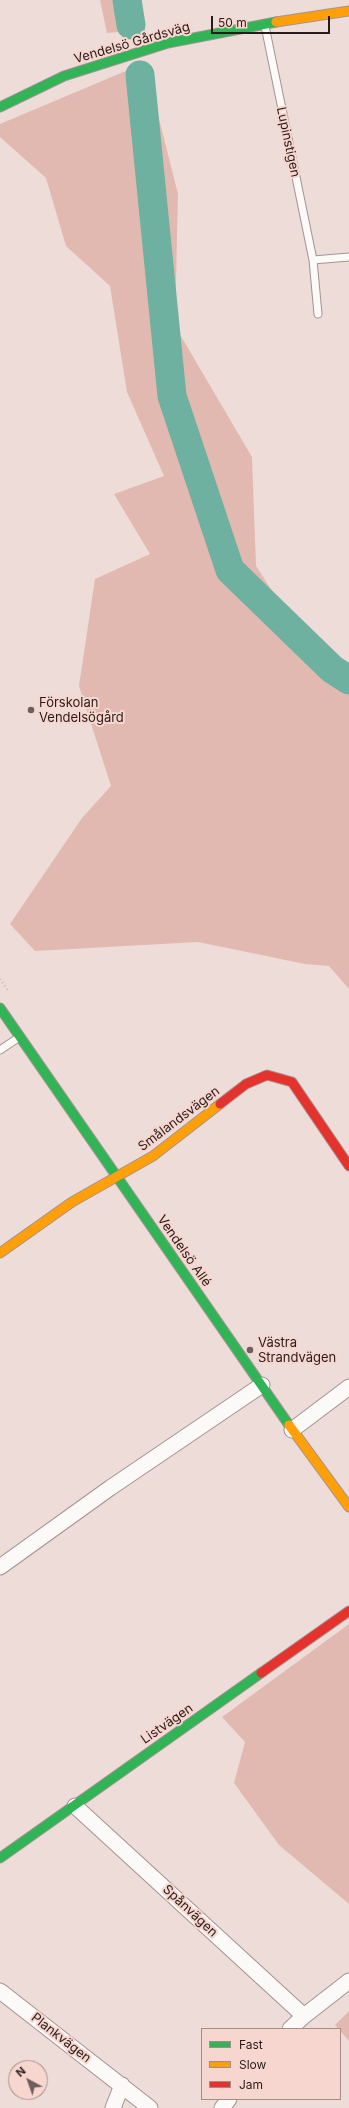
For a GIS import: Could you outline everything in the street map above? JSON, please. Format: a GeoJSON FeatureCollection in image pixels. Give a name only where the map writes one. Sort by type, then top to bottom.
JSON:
{"type":"FeatureCollection","features":[{"type":"Feature","properties":{"kind":"street","name":"Vendelsö Gårdsväg"},"geometry":{"type":"LineString","coordinates":[[0,107],[64,76],[153,48],[264,24],[349,11]]}},
{"type":"Feature","properties":{"kind":"street","name":"Vendelsö Allé"},"geometry":{"type":"LineString","coordinates":[[0,1008],[116,1178],[292,1430],[349,1507]]}},
{"type":"Feature","properties":{"kind":"street","name":"Smålandsvägen"},"geometry":{"type":"LineString","coordinates":[[0,1253],[72,1202],[153,1156],[246,1084],[266,1075],[292,1082],[349,1166]]}},
{"type":"Feature","properties":{"kind":"street"},"geometry":{"type":"LineString","coordinates":[[0,1567],[110,1488],[262,1385]]}},
{"type":"Feature","properties":{"kind":"street"},"geometry":{"type":"LineString","coordinates":[[292,1430],[349,1388]]}},
{"type":"Feature","properties":{"kind":"street","name":"Listvägen"},"geometry":{"type":"LineString","coordinates":[[0,1858],[349,1611]]}},
{"type":"Feature","properties":{"kind":"street","name":"Spånvägen"},"geometry":{"type":"LineString","coordinates":[[75,1806],[304,2016]]}},
{"type":"Feature","properties":{"kind":"street"},"geometry":{"type":"LineString","coordinates":[[291,2028],[349,1981]]}},
{"type":"Feature","properties":{"kind":"street","name":"Plankvägen"},"geometry":{"type":"LineString","coordinates":[[0,1991],[150,2108]]}},
{"type":"Feature","properties":{"kind":"street"},"geometry":{"type":"LineString","coordinates":[[113,2108],[122,2085]]}},
{"type":"Feature","properties":{"kind":"street"},"geometry":{"type":"LineString","coordinates":[[222,2108],[228,2100]]}},
{"type":"Feature","properties":{"kind":"lane","name":"Lupinstigen"},"geometry":{"type":"LineString","coordinates":[[264,24],[313,260],[318,314]]}},
{"type":"Feature","properties":{"kind":"lane"},"geometry":{"type":"LineString","coordinates":[[313,260],[349,257]]}},
{"type":"Feature","properties":{"kind":"lane"},"geometry":{"type":"LineString","coordinates":[[0,1050],[20,1037]]}},
{"type":"Feature","properties":{"kind":"shaded area"},"geometry":{"type":"Polygon","coordinates":[[[100,0],[138,0],[139,30],[107,33],[100,0]]]}},
{"type":"Feature","properties":{"kind":"shaded area"},"geometry":{"type":"Polygon","coordinates":[[[128,70],[154,99],[178,194],[175,326],[252,457],[256,566],[333,684],[349,691],[349,989],[329,966],[305,964],[198,942],[35,951],[10,924],[82,818],[111,786],[79,686],[95,579],[150,554],[114,494],[164,476],[127,392],[110,286],[66,246],[46,178],[0,137],[0,124],[128,70]]]}},
{"type":"Feature","properties":{"kind":"shaded area"},"geometry":{"type":"Polygon","coordinates":[[[349,1624],[349,1904],[279,1845],[234,1783],[245,1742],[222,1717],[349,1624]]]}},
{"type":"Feature","properties":{"kind":"shaded area"},"geometry":{"type":"Polygon","coordinates":[[[349,2011],[349,2041],[341,2032],[341,2028],[338,2028],[335,2025],[349,2011]]]}},
{"type":"Feature","properties":{"kind":"waterway"},"geometry":{"type":"LineString","coordinates":[[127,0],[131,25]]}},
{"type":"Feature","properties":{"kind":"waterway"},"geometry":{"type":"LineString","coordinates":[[140,75],[172,396],[230,570],[332,669],[349,680]]}},
{"type":"Feature","properties":{"kind":"traffic: fast"},"geometry":{"type":"LineString","coordinates":[[0,107],[64,76],[168,43],[276,22]]}},
{"type":"Feature","properties":{"kind":"traffic: fast"},"geometry":{"type":"LineString","coordinates":[[0,1008],[289,1425]]}},
{"type":"Feature","properties":{"kind":"traffic: fast"},"geometry":{"type":"LineString","coordinates":[[0,1858],[261,1673]]}},
{"type":"Feature","properties":{"kind":"traffic: slow"},"geometry":{"type":"LineString","coordinates":[[276,22],[349,11]]}},
{"type":"Feature","properties":{"kind":"traffic: slow"},"geometry":{"type":"LineString","coordinates":[[0,1253],[72,1202],[153,1156],[220,1104]]}},
{"type":"Feature","properties":{"kind":"traffic: slow"},"geometry":{"type":"LineString","coordinates":[[289,1425],[349,1507]]}},
{"type":"Feature","properties":{"kind":"traffic: jam"},"geometry":{"type":"LineString","coordinates":[[220,1104],[246,1084],[267,1075],[292,1082],[349,1166]]}},
{"type":"Feature","properties":{"kind":"traffic: jam"},"geometry":{"type":"LineString","coordinates":[[261,1673],[349,1611]]}},
{"type":"Feature","properties":{"kind":"place","name":"Förskolan Vendelsögård"},"geometry":{"type":"Point","coordinates":[31,710]}},
{"type":"Feature","properties":{"kind":"place","name":"Västra Strandvägen"},"geometry":{"type":"Point","coordinates":[250,1350]}}]}
